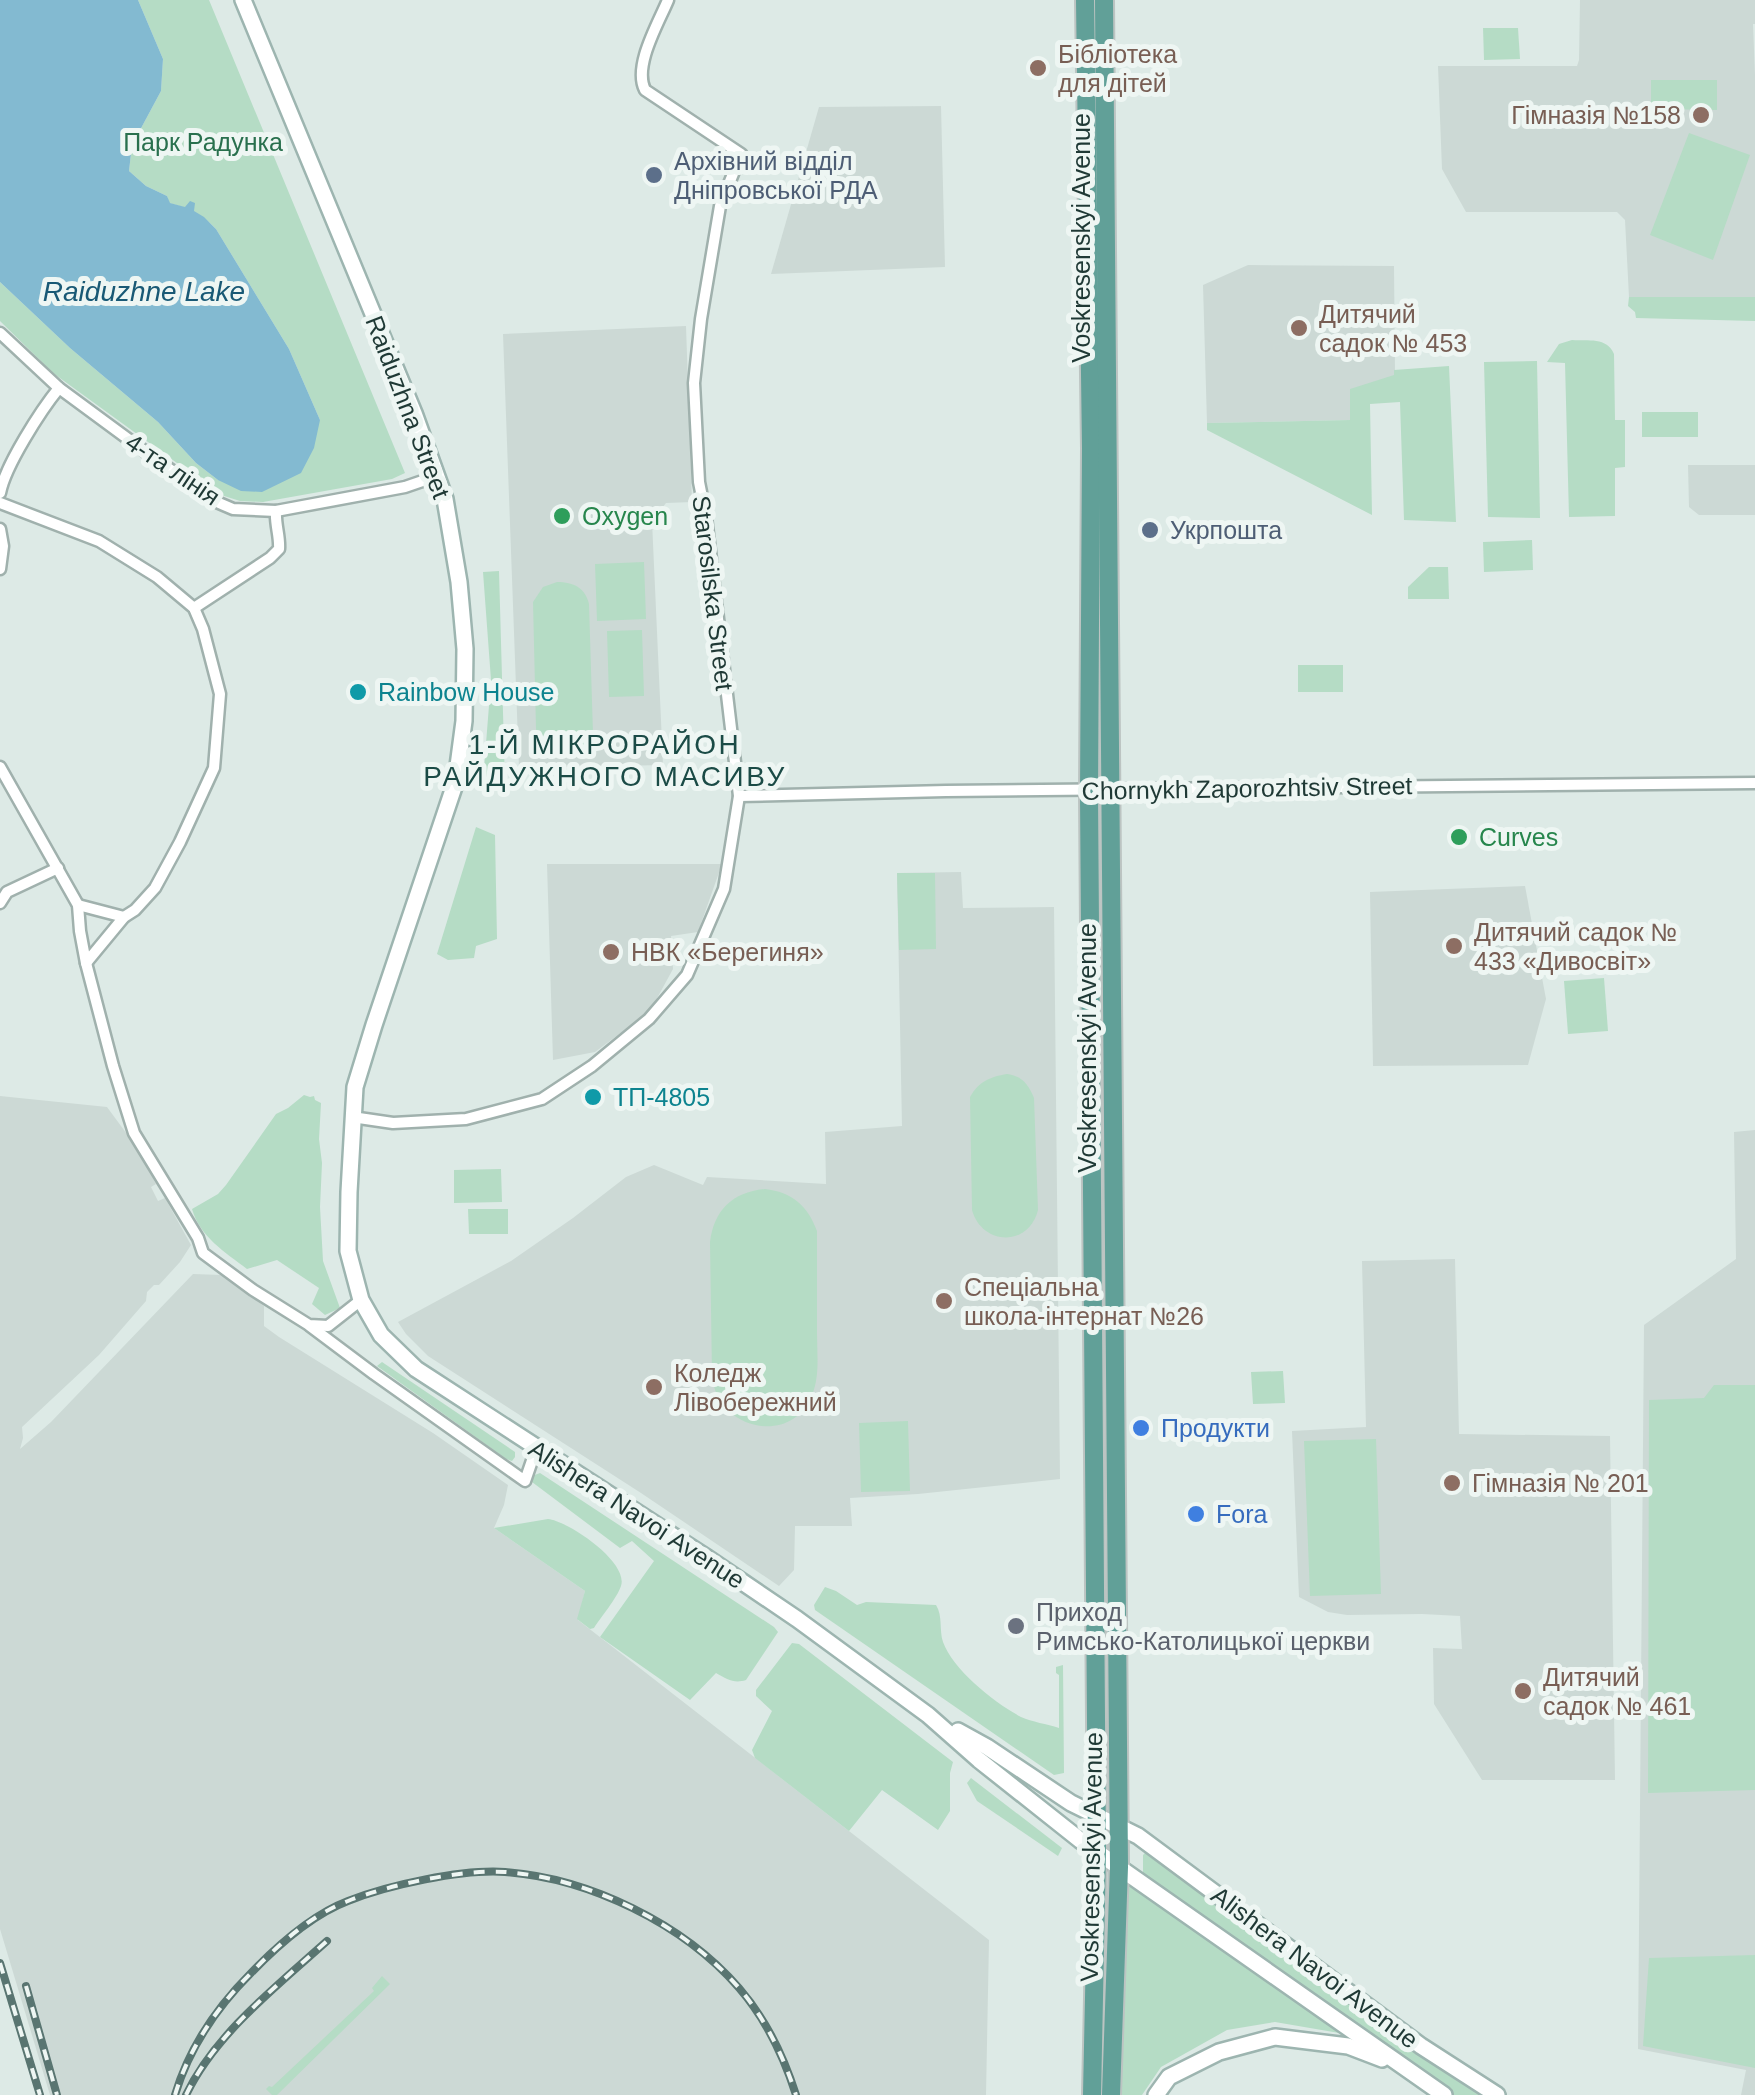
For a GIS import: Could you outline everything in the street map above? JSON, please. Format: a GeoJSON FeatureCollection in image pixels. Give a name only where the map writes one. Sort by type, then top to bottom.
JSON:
{"type":"FeatureCollection","features":[{"type":"Feature","properties":{"kind":"main road","name":"Voskresenskyi Avenue"},"geometry":{"type":"LineString","coordinates":[[1085,0],[1097,1852],[1092,2095]]}},
{"type":"Feature","properties":{"kind":"main road","name":"Voskresenskyi Avenue"},"geometry":{"type":"LineString","coordinates":[[1104,0],[1119,1867],[1110,2095]]}},
{"type":"Feature","properties":{"kind":"street","name":"Raiduzhna Street"},"geometry":{"type":"LineString","coordinates":[[243,0],[414,413],[446,499],[460,582],[465,649],[464,721],[456,781],[355,1087],[348,1250],[361,1300]]}},
{"type":"Feature","properties":{"kind":"street","name":"Starosilska Street"},"geometry":{"type":"LineString","coordinates":[[352,1117],[393,1122],[466,1119],[542,1099],[592,1066],[649,1019],[687,975],[724,890],[738,796],[699,482],[694,383],[700,319],[720,206],[741,154],[645,90],[641,82],[643,61],[668,0]]}},
{"type":"Feature","properties":{"kind":"street","name":"4-та лінія"},"geometry":{"type":"LineString","coordinates":[[0,333],[59,388],[219,504],[233,509],[276,511],[386,491],[437,476]]}},
{"type":"Feature","properties":{"kind":"street"},"geometry":{"type":"LineString","coordinates":[[0,492],[21,447],[59,388]]}},
{"type":"Feature","properties":{"kind":"street"},"geometry":{"type":"LineString","coordinates":[[0,503],[98,541],[158,577],[194,608],[204,629],[220,694],[214,768],[180,842],[155,888],[136,910],[124,917],[86,963]]}},
{"type":"Feature","properties":{"kind":"street"},"geometry":{"type":"LineString","coordinates":[[194,608],[279,549],[276,511]]}},
{"type":"Feature","properties":{"kind":"street"},"geometry":{"type":"LineString","coordinates":[[0,529],[0,570]]}},
{"type":"Feature","properties":{"kind":"street"},"geometry":{"type":"LineString","coordinates":[[0,767],[78,905],[86,963],[134,1133],[198,1238],[203,1253],[525,1481],[536,1449]]}},
{"type":"Feature","properties":{"kind":"street","name":"Chornykh Zaporozhtsiv Street"},"geometry":{"type":"LineString","coordinates":[[738,796],[1755,783]]}},
{"type":"Feature","properties":{"kind":"street"},"geometry":{"type":"LineString","coordinates":[[1,900],[7,892],[58,868]]}},
{"type":"Feature","properties":{"kind":"street"},"geometry":{"type":"LineString","coordinates":[[78,905],[124,917]]}},
{"type":"Feature","properties":{"kind":"street"},"geometry":{"type":"LineString","coordinates":[[309,1325],[328,1326],[361,1300]]}},
{"type":"Feature","properties":{"kind":"street","name":"Alishera Navoi Avenue"},"geometry":{"type":"LineString","coordinates":[[361,1300],[381,1335],[416,1370],[797,1619],[928,1715],[1097,1852],[1444,2095]]}},
{"type":"Feature","properties":{"kind":"street","name":"Alishera Navoi Avenue"},"geometry":{"type":"LineString","coordinates":[[928,1715],[987,1747],[1072,1802],[1138,1836],[1421,2046],[1497,2095]]}},
{"type":"Feature","properties":{"kind":"street"},"geometry":{"type":"LineString","coordinates":[[1156,2095],[1169,2077],[1219,2052],[1275,2037],[1348,2046],[1405,2068]]}},
{"type":"Feature","properties":{"kind":"shaded area"},"geometry":{"type":"Polygon","coordinates":[[[1580,0],[1755,0],[1755,297],[1629,297],[1625,220],[1617,212],[1466,212],[1442,169],[1438,66],[1577,66],[1580,0]]]}},
{"type":"Feature","properties":{"kind":"shaded area"},"geometry":{"type":"Polygon","coordinates":[[[941,106],[945,267],[771,274],[819,107],[941,106]]]}},
{"type":"Feature","properties":{"kind":"shaded area","name":"Дитячий садок № 453"},"geometry":{"type":"Polygon","coordinates":[[[1248,265],[1394,266],[1395,375],[1351,420],[1207,423],[1203,285],[1248,265]]]}},
{"type":"Feature","properties":{"kind":"shaded area"},"geometry":{"type":"Polygon","coordinates":[[[686,326],[692,502],[666,503],[652,521],[663,765],[519,768],[503,334],[686,326]]]}},
{"type":"Feature","properties":{"kind":"shaded area"},"geometry":{"type":"Polygon","coordinates":[[[1688,465],[1755,465],[1755,515],[1699,515],[1689,507],[1688,465]]]}},
{"type":"Feature","properties":{"kind":"shaded area","name":"НВК «Берегиня»"},"geometry":{"type":"Polygon","coordinates":[[[547,864],[722,864],[698,932],[671,936],[673,969],[650,1011],[595,1052],[553,1060],[547,864]]]}},
{"type":"Feature","properties":{"kind":"shaded area"},"geometry":{"type":"Polygon","coordinates":[[[961,872],[963,908],[1054,907],[1060,1479],[850,1498],[852,1526],[795,1526],[794,1570],[779,1586],[428,1356],[398,1322],[511,1261],[626,1177],[654,1165],[703,1185],[707,1177],[826,1184],[825,1132],[902,1126],[897,873],[961,872]]]}},
{"type":"Feature","properties":{"kind":"shaded area","name":"Дитячий садок № 433 «Дивосвіт»"},"geometry":{"type":"Polygon","coordinates":[[[1525,886],[1546,999],[1528,1065],[1373,1066],[1370,892],[1525,886]]]}},
{"type":"Feature","properties":{"kind":"shaded area"},"geometry":{"type":"Polygon","coordinates":[[[0,1096],[107,1107],[135,1145],[156,1184],[151,1187],[158,1201],[165,1198],[191,1245],[159,1285],[147,1292],[146,1301],[99,1355],[22,1427],[20,1449],[51,1422],[193,1274],[221,1275],[264,1306],[264,1326],[279,1337],[508,1485],[494,1528],[585,1591],[578,1620],[989,1940],[986,2095],[50,2095],[0,1929],[0,1096]]]}},
{"type":"Feature","properties":{"kind":"shaded area"},"geometry":{"type":"Polygon","coordinates":[[[1755,1130],[1755,2095],[1741,2095],[1746,2070],[1638,2049],[1644,1325],[1736,1259],[1734,1132],[1755,1130]]]}},
{"type":"Feature","properties":{"kind":"shaded area","name":"Гімназія № 201"},"geometry":{"type":"Polygon","coordinates":[[[1455,1259],[1459,1434],[1610,1436],[1615,1780],[1482,1780],[1434,1704],[1433,1648],[1462,1649],[1460,1616],[1347,1615],[1328,1612],[1299,1597],[1292,1431],[1366,1427],[1362,1261],[1455,1259]]]}},
{"type":"Feature","properties":{"kind":"green space","name":"Парк Радунка"},"geometry":{"type":"Polygon","coordinates":[[[138,0],[209,0],[405,473],[392,479],[263,502],[221,495],[53,373],[0,321],[0,282],[218,480],[320,420],[289,349],[216,229],[195,212],[169,203],[167,196],[146,186],[129,171],[132,145],[161,91],[163,59],[138,0]]]}},
{"type":"Feature","properties":{"kind":"green space"},"geometry":{"type":"Polygon","coordinates":[[[1483,28],[1518,28],[1520,59],[1484,60],[1483,28]]]}},
{"type":"Feature","properties":{"kind":"green space"},"geometry":{"type":"Polygon","coordinates":[[[1651,80],[1717,80],[1717,110],[1651,109],[1651,80]]]}},
{"type":"Feature","properties":{"kind":"green space"},"geometry":{"type":"Polygon","coordinates":[[[1689,133],[1750,155],[1713,260],[1650,235],[1689,133]]]}},
{"type":"Feature","properties":{"kind":"green space"},"geometry":{"type":"Polygon","coordinates":[[[1629,297],[1755,297],[1755,321],[1636,318],[1628,306],[1629,297]]]}},
{"type":"Feature","properties":{"kind":"green space"},"geometry":{"type":"Polygon","coordinates":[[[1572,340],[1602,342],[1614,354],[1615,420],[1625,420],[1625,467],[1615,468],[1615,516],[1569,517],[1565,363],[1547,362],[1559,344],[1572,340]]]}},
{"type":"Feature","properties":{"kind":"green space"},"geometry":{"type":"Polygon","coordinates":[[[1537,361],[1540,518],[1488,517],[1484,362],[1537,361]]]}},
{"type":"Feature","properties":{"kind":"green space"},"geometry":{"type":"Polygon","coordinates":[[[1449,366],[1456,522],[1404,520],[1400,402],[1370,404],[1372,515],[1207,430],[1207,423],[1350,420],[1350,389],[1394,375],[1394,370],[1449,366]]]}},
{"type":"Feature","properties":{"kind":"green space"},"geometry":{"type":"Polygon","coordinates":[[[1642,412],[1698,412],[1698,437],[1642,437],[1642,412]]]}},
{"type":"Feature","properties":{"kind":"green space"},"geometry":{"type":"Polygon","coordinates":[[[1532,540],[1533,570],[1484,572],[1483,542],[1532,540]]]}},
{"type":"Feature","properties":{"kind":"green space"},"geometry":{"type":"Polygon","coordinates":[[[644,562],[646,619],[597,621],[595,564],[644,562]]]}},
{"type":"Feature","properties":{"kind":"green space"},"geometry":{"type":"Polygon","coordinates":[[[1429,567],[1448,567],[1449,599],[1408,599],[1408,587],[1429,567]]]}},
{"type":"Feature","properties":{"kind":"green space"},"geometry":{"type":"Polygon","coordinates":[[[499,571],[505,783],[483,782],[491,680],[483,572],[499,571]]]}},
{"type":"Feature","properties":{"kind":"green space"},"geometry":{"type":"Polygon","coordinates":[[[557,582],[578,587],[589,604],[593,734],[587,746],[563,754],[549,750],[536,729],[533,602],[543,587],[557,582]]]}},
{"type":"Feature","properties":{"kind":"green space"},"geometry":{"type":"Polygon","coordinates":[[[642,630],[644,696],[609,697],[607,631],[642,630]]]}},
{"type":"Feature","properties":{"kind":"green space"},"geometry":{"type":"Polygon","coordinates":[[[1298,665],[1343,665],[1343,692],[1298,692],[1298,665]]]}},
{"type":"Feature","properties":{"kind":"green space"},"geometry":{"type":"Polygon","coordinates":[[[476,827],[495,835],[497,939],[476,946],[474,958],[448,960],[437,954],[476,827]]]}},
{"type":"Feature","properties":{"kind":"green space"},"geometry":{"type":"Polygon","coordinates":[[[897,873],[935,873],[936,949],[899,950],[897,873]]]}},
{"type":"Feature","properties":{"kind":"green space"},"geometry":{"type":"Polygon","coordinates":[[[1604,978],[1608,1031],[1568,1034],[1564,981],[1604,978]]]}},
{"type":"Feature","properties":{"kind":"green space"},"geometry":{"type":"Polygon","coordinates":[[[1007,1074],[1024,1082],[1034,1098],[1038,1210],[1025,1231],[1005,1237],[985,1230],[972,1210],[970,1097],[986,1081],[1007,1074]]]}},
{"type":"Feature","properties":{"kind":"green space"},"geometry":{"type":"Polygon","coordinates":[[[304,1095],[314,1096],[321,1103],[323,1261],[340,1308],[325,1315],[312,1304],[319,1288],[277,1260],[247,1269],[207,1236],[192,1209],[218,1194],[276,1114],[304,1095]]]}},
{"type":"Feature","properties":{"kind":"green space"},"geometry":{"type":"Polygon","coordinates":[[[501,1169],[502,1202],[454,1203],[454,1170],[501,1169]]]}},
{"type":"Feature","properties":{"kind":"green space"},"geometry":{"type":"Polygon","coordinates":[[[765,1189],[798,1202],[817,1231],[815,1388],[802,1411],[788,1422],[773,1426],[756,1425],[726,1409],[712,1375],[712,1231],[727,1205],[743,1194],[765,1189]]]}},
{"type":"Feature","properties":{"kind":"green space"},"geometry":{"type":"Polygon","coordinates":[[[468,1209],[508,1209],[508,1234],[469,1234],[468,1209]]]}},
{"type":"Feature","properties":{"kind":"green space"},"geometry":{"type":"Polygon","coordinates":[[[382,1362],[515,1452],[515,1457],[512,1461],[506,1459],[377,1366],[382,1362]]]}},
{"type":"Feature","properties":{"kind":"green space"},"geometry":{"type":"Polygon","coordinates":[[[1283,1371],[1285,1403],[1253,1404],[1251,1372],[1283,1371]]]}},
{"type":"Feature","properties":{"kind":"green space"},"geometry":{"type":"Polygon","coordinates":[[[1714,1385],[1755,1385],[1755,1790],[1648,1793],[1649,1400],[1704,1398],[1714,1385]]]}},
{"type":"Feature","properties":{"kind":"green space"},"geometry":{"type":"Polygon","coordinates":[[[908,1421],[910,1491],[861,1492],[859,1423],[908,1421]]]}},
{"type":"Feature","properties":{"kind":"green space"},"geometry":{"type":"Polygon","coordinates":[[[1376,1439],[1381,1594],[1310,1596],[1304,1441],[1376,1439]]]}},
{"type":"Feature","properties":{"kind":"green space"},"geometry":{"type":"Polygon","coordinates":[[[540,1473],[774,1627],[778,1632],[746,1680],[734,1681],[716,1673],[690,1700],[600,1637],[654,1561],[632,1541],[620,1548],[532,1482],[532,1476],[540,1473]]]}},
{"type":"Feature","properties":{"kind":"green space"},"geometry":{"type":"Polygon","coordinates":[[[548,1519],[595,1544],[621,1576],[619,1591],[594,1628],[577,1619],[585,1591],[494,1528],[548,1519]]]}},
{"type":"Feature","properties":{"kind":"green space"},"geometry":{"type":"Polygon","coordinates":[[[825,1587],[857,1605],[936,1605],[943,1642],[965,1674],[1021,1717],[1059,1728],[1056,1667],[1063,1665],[1064,1773],[1054,1775],[815,1610],[825,1587]]]}},
{"type":"Feature","properties":{"kind":"green space"},"geometry":{"type":"Polygon","coordinates":[[[792,1643],[799,1644],[953,1762],[950,1811],[938,1830],[882,1790],[849,1831],[755,1758],[752,1750],[772,1711],[756,1696],[756,1690],[792,1643]]]}},
{"type":"Feature","properties":{"kind":"green space"},"geometry":{"type":"Polygon","coordinates":[[[971,1778],[1062,1848],[1058,1856],[977,1801],[967,1783],[971,1778]]]}},
{"type":"Feature","properties":{"kind":"green space"},"geometry":{"type":"Polygon","coordinates":[[[1145,1853],[1484,2095],[1453,2095],[1143,1873],[1145,1853]]]}},
{"type":"Feature","properties":{"kind":"green space"},"geometry":{"type":"Polygon","coordinates":[[[1128,1882],[1345,2034],[1275,2022],[1227,2030],[1161,2067],[1142,2095],[1119,2095],[1128,1882]]]}},
{"type":"Feature","properties":{"kind":"green space"},"geometry":{"type":"Polygon","coordinates":[[[1755,1955],[1755,2068],[1643,2046],[1649,1958],[1755,1955]]]}},
{"type":"Feature","properties":{"kind":"green space"},"geometry":{"type":"Polygon","coordinates":[[[382,1976],[390,1984],[277,2095],[272,2095],[266,2089],[374,1991],[372,1988],[382,1976]]]}},
{"type":"Feature","properties":{"kind":"water","name":"Raiduzhne Lake"},"geometry":{"type":"Polygon","coordinates":[[[0,0],[138,0],[163,59],[161,91],[132,145],[129,171],[146,186],[167,196],[170,203],[185,207],[190,201],[195,203],[194,211],[216,229],[289,349],[320,420],[314,448],[301,473],[262,492],[241,491],[218,480],[0,282],[0,0]]]}},
{"type":"Feature","properties":{"kind":"railway"},"geometry":{"type":"LineString","coordinates":[[175,2095],[196,2045],[227,2000],[272,1952],[308,1923],[334,1907],[383,1889],[425,1879],[488,1872],[537,1876],[601,1894],[633,1908],[691,1944],[717,1965],[757,2012],[780,2052],[796,2095]]}},
{"type":"Feature","properties":{"kind":"railway"},"geometry":{"type":"LineString","coordinates":[[186,2095],[230,2031],[327,1941]]}},
{"type":"Feature","properties":{"kind":"railway"},"geometry":{"type":"LineString","coordinates":[[0,1963],[40,2095]]}},
{"type":"Feature","properties":{"kind":"railway"},"geometry":{"type":"LineString","coordinates":[[26,1986],[57,2095]]}},
{"type":"Feature","properties":{"kind":"place","name":"Бібліотека для дітей"},"geometry":{"type":"Point","coordinates":[1038,68]}},
{"type":"Feature","properties":{"kind":"place","name":"Гімназія №158"},"geometry":{"type":"Point","coordinates":[1701,115]}},
{"type":"Feature","properties":{"kind":"place","name":"Архівний відділ Дніпровської РДА"},"geometry":{"type":"Point","coordinates":[654,175]}},
{"type":"Feature","properties":{"kind":"place","name":"Дитячий садок № 453"},"geometry":{"type":"Point","coordinates":[1299,328]}},
{"type":"Feature","properties":{"kind":"place","name":"Oxygen"},"geometry":{"type":"Point","coordinates":[562,516]}},
{"type":"Feature","properties":{"kind":"place","name":"Укрпошта"},"geometry":{"type":"Point","coordinates":[1150,530]}},
{"type":"Feature","properties":{"kind":"place","name":"Rainbow House"},"geometry":{"type":"Point","coordinates":[358,692]}},
{"type":"Feature","properties":{"kind":"place","name":"Curves"},"geometry":{"type":"Point","coordinates":[1459,837]}},
{"type":"Feature","properties":{"kind":"place","name":"Дитячий садок № 433 «Дивосвіт»"},"geometry":{"type":"Point","coordinates":[1454,946]}},
{"type":"Feature","properties":{"kind":"place","name":"НВК «Берегиня»"},"geometry":{"type":"Point","coordinates":[611,952]}},
{"type":"Feature","properties":{"kind":"place","name":"ТП-4805"},"geometry":{"type":"Point","coordinates":[593,1097]}},
{"type":"Feature","properties":{"kind":"place","name":"Спеціальна школа-інтернат №26"},"geometry":{"type":"Point","coordinates":[944,1301]}},
{"type":"Feature","properties":{"kind":"place","name":"Коледж Лівобережний"},"geometry":{"type":"Point","coordinates":[654,1387]}},
{"type":"Feature","properties":{"kind":"place","name":"Продукти"},"geometry":{"type":"Point","coordinates":[1141,1428]}},
{"type":"Feature","properties":{"kind":"place","name":"Гімназія № 201"},"geometry":{"type":"Point","coordinates":[1452,1483]}},
{"type":"Feature","properties":{"kind":"place","name":"Fora"},"geometry":{"type":"Point","coordinates":[1196,1514]}},
{"type":"Feature","properties":{"kind":"place","name":"Приход Римсько-Католицької церкви"},"geometry":{"type":"Point","coordinates":[1016,1626]}},
{"type":"Feature","properties":{"kind":"place","name":"Дитячий садок № 461"},"geometry":{"type":"Point","coordinates":[1523,1691]}},
{"type":"Feature","properties":{"kind":"district","name":"1-Й МІКРОРАЙОН РАЙДУЖНОГО МАСИВУ"},"geometry":{"type":"Point","coordinates":[605,760]}}]}
